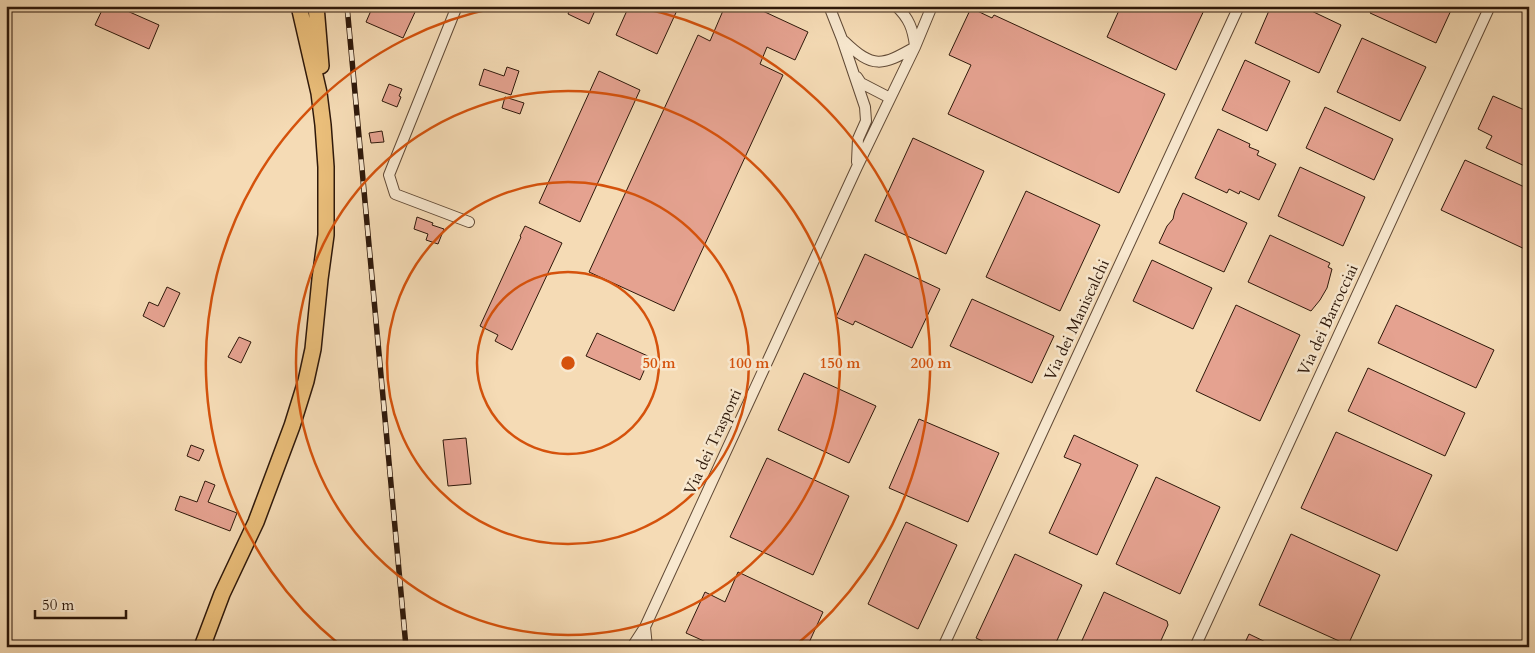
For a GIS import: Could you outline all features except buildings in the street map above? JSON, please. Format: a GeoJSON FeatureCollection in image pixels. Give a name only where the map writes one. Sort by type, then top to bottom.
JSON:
{"type":"FeatureCollection","features":[{"type":"Feature","properties":{"kind":"main road"},"geometry":{"type":"LineString","coordinates":[[202,647],[222,594],[256,522],[292,426],[306,381],[313,349],[326,234],[326,168],[316,6]]}},
{"type":"Feature","properties":{"kind":"main road"},"geometry":{"type":"LineString","coordinates":[[300,8],[314,71],[323,125]]}},
{"type":"Feature","properties":{"kind":"street"},"geometry":{"type":"LineString","coordinates":[[457,6],[389,175],[395,194],[469,222]]}},
{"type":"Feature","properties":{"kind":"street","name":"Via dei Trasporti"},"geometry":{"type":"LineString","coordinates":[[829,6],[865,107],[866,121],[858,139],[857,167]]}},
{"type":"Feature","properties":{"kind":"street"},"geometry":{"type":"LineString","coordinates":[[896,6],[909,21],[913,32],[915,48]]}},
{"type":"Feature","properties":{"kind":"street"},"geometry":{"type":"LineString","coordinates":[[915,48],[932,6]]}},
{"type":"Feature","properties":{"kind":"street","name":"Via dei Maniscalchi"},"geometry":{"type":"LineString","coordinates":[[943,647],[1238,6]]}},
{"type":"Feature","properties":{"kind":"street","name":"Via dei Barrocciai"},"geometry":{"type":"LineString","coordinates":[[1195,647],[1490,6]]}},
{"type":"Feature","properties":{"kind":"street","name":"Via dei Trasporti"},"geometry":{"type":"LineString","coordinates":[[842,39],[862,57],[871,61],[889,61],[915,48]]}},
{"type":"Feature","properties":{"kind":"street","name":"Via dei Trasporti"},"geometry":{"type":"LineString","coordinates":[[632,647],[645,627],[857,167],[915,48]]}},
{"type":"Feature","properties":{"kind":"street","name":"Via dei Trasporti"},"geometry":{"type":"LineString","coordinates":[[853,72],[861,83],[890,98]]}},
{"type":"Feature","properties":{"kind":"street"},"geometry":{"type":"LineString","coordinates":[[645,627],[647,647]]}},
{"type":"Feature","properties":{"kind":"railway"},"geometry":{"type":"LineString","coordinates":[[347,6],[406,647]]}}]}
